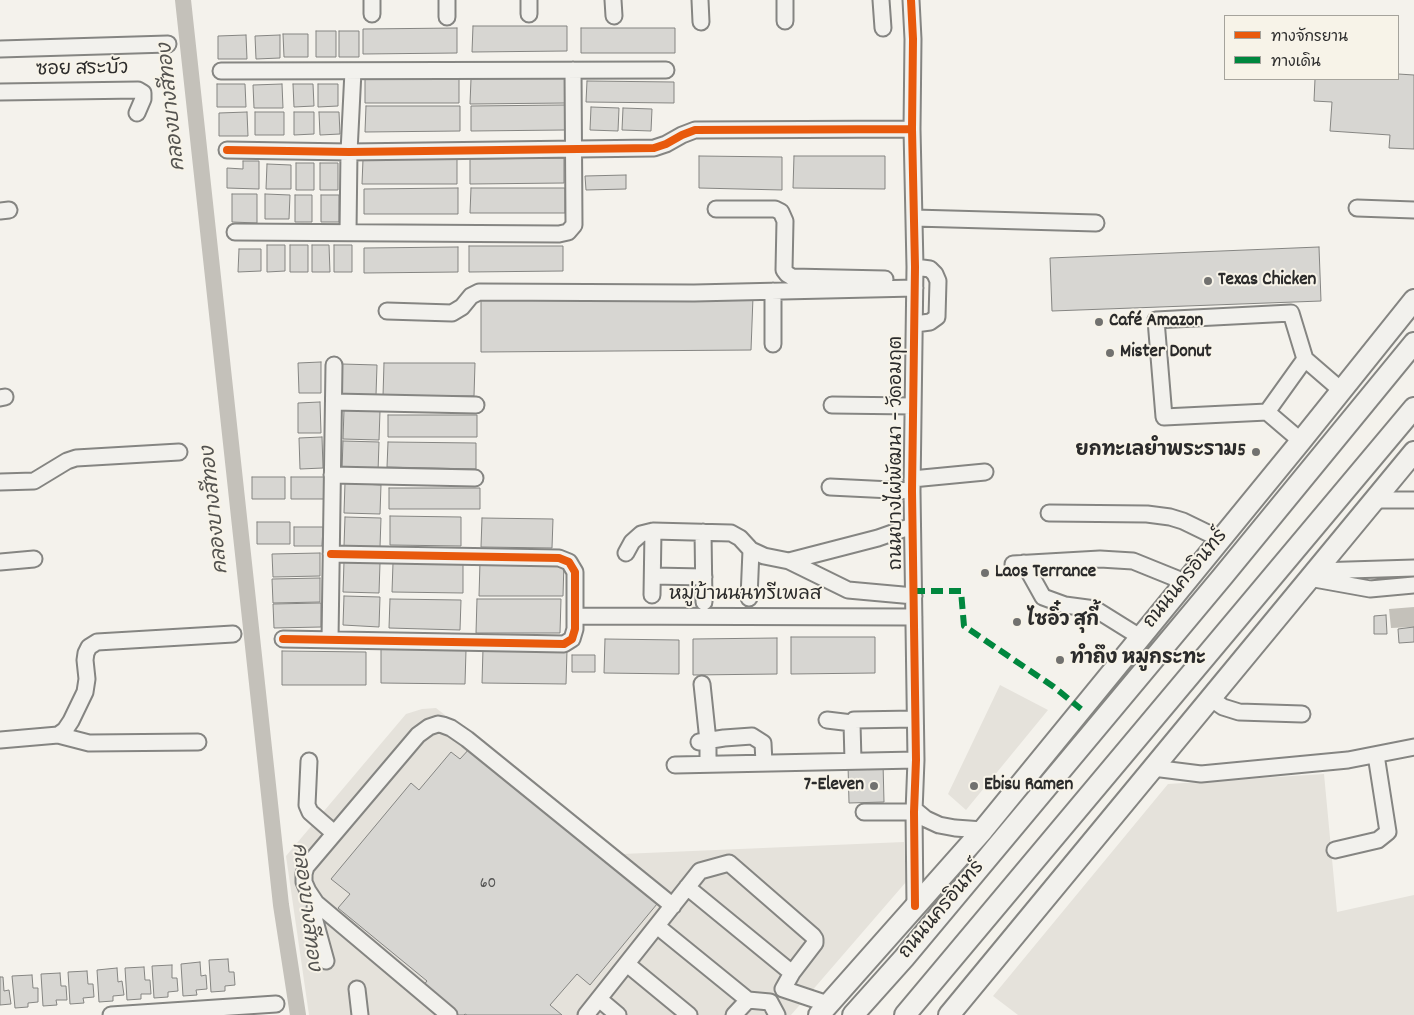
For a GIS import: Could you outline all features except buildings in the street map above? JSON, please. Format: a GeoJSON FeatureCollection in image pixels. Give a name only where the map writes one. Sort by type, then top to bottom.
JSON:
{"type":"FeatureCollection","features":[{"type":"Feature","properties":{"kind":"main road","name":"ถนนนครอินทร์"},"geometry":{"type":"LineString","coordinates":[[823,1010],[983,830],[1342,391],[1414,300]]}},
{"type":"Feature","properties":{"kind":"main road","name":"ถนนนครอินทร์"},"geometry":{"type":"LineString","coordinates":[[853,1015],[904,958],[1006,836],[1414,343]]}},
{"type":"Feature","properties":{"kind":"main road","name":"ถนนนครอินทร์"},"geometry":{"type":"LineString","coordinates":[[905,1015],[1414,408]]}},
{"type":"Feature","properties":{"kind":"main road"},"geometry":{"type":"LineString","coordinates":[[1358,477],[1414,425]]}},
{"type":"Feature","properties":{"kind":"main road"},"geometry":{"type":"LineString","coordinates":[[949,1015],[1414,452]]}},
{"type":"Feature","properties":{"kind":"street"},"geometry":{"type":"LineString","coordinates":[[447,0],[447,17]]}},
{"type":"Feature","properties":{"kind":"street"},"geometry":{"type":"LineString","coordinates":[[613,0],[614,16]]}},
{"type":"Feature","properties":{"kind":"street"},"geometry":{"type":"LineString","coordinates":[[700,0],[701,22]]}},
{"type":"Feature","properties":{"kind":"street"},"geometry":{"type":"LineString","coordinates":[[785,0],[785,21]]}},
{"type":"Feature","properties":{"kind":"street"},"geometry":{"type":"LineString","coordinates":[[882,0],[883,28]]}},
{"type":"Feature","properties":{"kind":"street","name":"ถนนบางไผ่พัฒนา – วัดอมฤต"},"geometry":{"type":"LineString","coordinates":[[911,0],[915,278],[912,485],[916,760],[914,810],[915,906]]}},
{"type":"Feature","properties":{"kind":"street"},"geometry":{"type":"LineString","coordinates":[[0,49],[168,44]]}},
{"type":"Feature","properties":{"kind":"street"},"geometry":{"type":"LineString","coordinates":[[235,232],[559,234],[568,232],[574,225],[573,70]]}},
{"type":"Feature","properties":{"kind":"street"},"geometry":{"type":"LineString","coordinates":[[222,71],[666,70]]}},
{"type":"Feature","properties":{"kind":"street"},"geometry":{"type":"LineString","coordinates":[[348,232],[353,71]]}},
{"type":"Feature","properties":{"kind":"street","name":"ซอย สระบัว"},"geometry":{"type":"LineString","coordinates":[[0,92],[138,90],[143,93],[143,98],[137,113]]}},
{"type":"Feature","properties":{"kind":"street"},"geometry":{"type":"LineString","coordinates":[[227,150],[349,152],[654,148],[695,130],[912,129]]}},
{"type":"Feature","properties":{"kind":"street"},"geometry":{"type":"LineString","coordinates":[[1357,208],[1414,210]]}},
{"type":"Feature","properties":{"kind":"street"},"geometry":{"type":"LineString","coordinates":[[716,209],[775,209],[781,212],[785,222],[784,270],[792,277],[915,278]]}},
{"type":"Feature","properties":{"kind":"street"},"geometry":{"type":"LineString","coordinates":[[914,218],[1096,223]]}},
{"type":"Feature","properties":{"kind":"street"},"geometry":{"type":"LineString","coordinates":[[388,311],[452,313],[462,307],[471,296],[479,292],[694,293],[773,291],[915,278],[930,270],[935,274],[938,281],[937,317],[930,322],[915,324]]}},
{"type":"Feature","properties":{"kind":"street"},"geometry":{"type":"LineString","coordinates":[[773,291],[773,344]]}},
{"type":"Feature","properties":{"kind":"street"},"geometry":{"type":"LineString","coordinates":[[1301,441],[1267,412],[1164,417],[1156,320],[1291,312],[1305,359],[1342,391]]}},
{"type":"Feature","properties":{"kind":"street"},"geometry":{"type":"LineString","coordinates":[[1267,412],[1305,359]]}},
{"type":"Feature","properties":{"kind":"street"},"geometry":{"type":"LineString","coordinates":[[330,640],[334,365]]}},
{"type":"Feature","properties":{"kind":"street"},"geometry":{"type":"LineString","coordinates":[[334,402],[476,405]]}},
{"type":"Feature","properties":{"kind":"street"},"geometry":{"type":"LineString","coordinates":[[832,405],[913,406]]}},
{"type":"Feature","properties":{"kind":"street"},"geometry":{"type":"LineString","coordinates":[[0,482],[34,481],[67,461],[76,458],[179,452]]}},
{"type":"Feature","properties":{"kind":"street"},"geometry":{"type":"LineString","coordinates":[[830,486],[912,485],[985,472]]}},
{"type":"Feature","properties":{"kind":"street"},"geometry":{"type":"LineString","coordinates":[[332,475],[476,478]]}},
{"type":"Feature","properties":{"kind":"street"},"geometry":{"type":"LineString","coordinates":[[1374,500],[1414,500]]}},
{"type":"Feature","properties":{"kind":"street"},"geometry":{"type":"LineString","coordinates":[[1049,513],[1147,514],[1170,517],[1183,521],[1220,539]]}},
{"type":"Feature","properties":{"kind":"street"},"geometry":{"type":"LineString","coordinates":[[789,561],[878,538],[912,526]]}},
{"type":"Feature","properties":{"kind":"street"},"geometry":{"type":"LineString","coordinates":[[626,553],[636,538],[641,534],[653,531],[731,533],[740,538],[751,550],[764,556],[789,561],[848,590],[914,596]]}},
{"type":"Feature","properties":{"kind":"street"},"geometry":{"type":"LineString","coordinates":[[652,595],[653,531]]}},
{"type":"Feature","properties":{"kind":"street"},"geometry":{"type":"LineString","coordinates":[[703,532],[704,602]]}},
{"type":"Feature","properties":{"kind":"street"},"geometry":{"type":"LineString","coordinates":[[749,598],[751,550]]}},
{"type":"Feature","properties":{"kind":"street"},"geometry":{"type":"LineString","coordinates":[[283,639],[564,644],[572,639],[575,629],[575,572],[569,562],[559,558],[331,554]]}},
{"type":"Feature","properties":{"kind":"street"},"geometry":{"type":"LineString","coordinates":[[0,562],[34,559]]}},
{"type":"Feature","properties":{"kind":"street"},"geometry":{"type":"LineString","coordinates":[[1140,637],[1095,609],[1065,605],[1043,597],[1019,563],[1100,559],[1133,561],[1185,582]]}},
{"type":"Feature","properties":{"kind":"street"},"geometry":{"type":"LineString","coordinates":[[1313,574],[1414,568]]}},
{"type":"Feature","properties":{"kind":"street"},"geometry":{"type":"LineString","coordinates":[[1313,574],[1370,589],[1414,585]]}},
{"type":"Feature","properties":{"kind":"street"},"geometry":{"type":"LineString","coordinates":[[653,576],[704,577]]}},
{"type":"Feature","properties":{"kind":"street","name":"หมู่บ้านนนทรีเพลส"},"geometry":{"type":"LineString","coordinates":[[575,616],[914,617]]}},
{"type":"Feature","properties":{"kind":"street"},"geometry":{"type":"LineString","coordinates":[[58,735],[71,722],[85,692],[87,679],[86,652],[89,647],[97,642],[233,634]]}},
{"type":"Feature","properties":{"kind":"street"},"geometry":{"type":"LineString","coordinates":[[702,684],[703,741],[708,764]]}},
{"type":"Feature","properties":{"kind":"street"},"geometry":{"type":"LineString","coordinates":[[1210,698],[1223,707],[1239,712],[1302,714]]}},
{"type":"Feature","properties":{"kind":"street"},"geometry":{"type":"LineString","coordinates":[[827,720],[852,723],[854,720],[915,719]]}},
{"type":"Feature","properties":{"kind":"street"},"geometry":{"type":"LineString","coordinates":[[852,723],[853,761]]}},
{"type":"Feature","properties":{"kind":"street"},"geometry":{"type":"LineString","coordinates":[[449,1015],[316,902],[304,882],[306,867],[418,735],[429,727],[438,724],[443,725],[452,728],[467,739],[673,906]]}},
{"type":"Feature","properties":{"kind":"street"},"geometry":{"type":"LineString","coordinates":[[0,740],[58,735],[89,743],[198,742]]}},
{"type":"Feature","properties":{"kind":"street"},"geometry":{"type":"LineString","coordinates":[[703,741],[752,736],[764,743],[764,763]]}},
{"type":"Feature","properties":{"kind":"street"},"geometry":{"type":"LineString","coordinates":[[1153,768],[1201,774],[1348,760],[1414,747]]}},
{"type":"Feature","properties":{"kind":"street"},"geometry":{"type":"LineString","coordinates":[[1335,850],[1378,840],[1388,832],[1376,755]]}},
{"type":"Feature","properties":{"kind":"street"},"geometry":{"type":"LineString","coordinates":[[675,765],[916,760]]}},
{"type":"Feature","properties":{"kind":"street"},"geometry":{"type":"LineString","coordinates":[[309,761],[307,805],[310,812],[334,833]]}},
{"type":"Feature","properties":{"kind":"street"},"geometry":{"type":"LineString","coordinates":[[864,812],[914,810],[926,819],[939,825],[983,830]]}},
{"type":"Feature","properties":{"kind":"street"},"geometry":{"type":"LineString","coordinates":[[586,1015],[700,871],[729,863],[813,936],[815,943],[792,973],[783,989],[823,1010]]}},
{"type":"Feature","properties":{"kind":"street"},"geometry":{"type":"LineString","coordinates":[[687,887],[792,973]]}},
{"type":"Feature","properties":{"kind":"street"},"geometry":{"type":"LineString","coordinates":[[316,902],[315,921],[326,961]]}},
{"type":"Feature","properties":{"kind":"street"},"geometry":{"type":"LineString","coordinates":[[657,926],[748,1000],[770,1002],[777,1015]]}},
{"type":"Feature","properties":{"kind":"street"},"geometry":{"type":"LineString","coordinates":[[627,964],[688,1015]]}},
{"type":"Feature","properties":{"kind":"street"},"geometry":{"type":"LineString","coordinates":[[356,989],[360,1015]]}},
{"type":"Feature","properties":{"kind":"street"},"geometry":{"type":"LineString","coordinates":[[599,999],[618,1015]]}},
{"type":"Feature","properties":{"kind":"street"},"geometry":{"type":"LineString","coordinates":[[734,1015],[748,1000]]}},
{"type":"Feature","properties":{"kind":"street"},"geometry":{"type":"LineString","coordinates":[[111,1015],[276,1004]]}},
{"type":"Feature","properties":{"kind":"shaded area"},"geometry":{"type":"Polygon","coordinates":[[[1414,607],[1414,627],[1391,628],[1389,609],[1414,607]]]}},
{"type":"Feature","properties":{"kind":"shaded area"},"geometry":{"type":"Polygon","coordinates":[[[1000,685],[1048,710],[966,810],[948,794],[1000,685]]]}},
{"type":"Feature","properties":{"kind":"shaded area"},"geometry":{"type":"Polygon","coordinates":[[[436,708],[622,854],[904,842],[906,882],[791,1015],[309,1015],[286,856],[406,714],[422,709],[436,708]]]}},
{"type":"Feature","properties":{"kind":"shaded area"},"geometry":{"type":"Polygon","coordinates":[[[1324,774],[1337,912],[1414,895],[1414,1015],[1018,1015],[993,996],[1168,784],[1324,774]]]}},
{"type":"Feature","properties":{"kind":"waterway","name":"คลองบางสีทอง"},"geometry":{"type":"LineString","coordinates":[[183,0],[281,905],[298,1015]]}},
{"type":"Feature","properties":{"kind":"marked path"},"geometry":{"type":"LineString","coordinates":[[913,591],[961,591],[964,626],[1054,687],[1081,709]]}},
{"type":"Feature","properties":{"kind":"cycle path"},"geometry":{"type":"LineString","coordinates":[[911,0],[915,267],[912,491],[916,760],[914,812],[915,906]]}},
{"type":"Feature","properties":{"kind":"cycle path"},"geometry":{"type":"LineString","coordinates":[[227,150],[349,152],[654,148],[695,130],[912,129]]}},
{"type":"Feature","properties":{"kind":"cycle path"},"geometry":{"type":"LineString","coordinates":[[283,639],[564,644],[572,639],[575,629],[575,572],[569,562],[559,558],[331,554]]}},
{"type":"Feature","properties":{"kind":"place","name":"Texas Chicken"},"geometry":{"type":"Point","coordinates":[1208,281]}},
{"type":"Feature","properties":{"kind":"place","name":"Café Amazon"},"geometry":{"type":"Point","coordinates":[1099,322]}},
{"type":"Feature","properties":{"kind":"place","name":"Mister Donut"},"geometry":{"type":"Point","coordinates":[1110,353]}},
{"type":"Feature","properties":{"kind":"place","name":"ยกทะเลยำพระราม5"},"geometry":{"type":"Point","coordinates":[1256,452]}},
{"type":"Feature","properties":{"kind":"place","name":"Laos Terrance"},"geometry":{"type":"Point","coordinates":[985,573]}},
{"type":"Feature","properties":{"kind":"place","name":"ไซอิ๋ว สุกี้"},"geometry":{"type":"Point","coordinates":[1017,622]}},
{"type":"Feature","properties":{"kind":"place","name":"ทำถึง หมูกระทะ"},"geometry":{"type":"Point","coordinates":[1060,660]}},
{"type":"Feature","properties":{"kind":"place","name":"7-Eleven"},"geometry":{"type":"Point","coordinates":[874,786]}},
{"type":"Feature","properties":{"kind":"place","name":"Ebisu Ramen"},"geometry":{"type":"Point","coordinates":[974,786]}}]}
